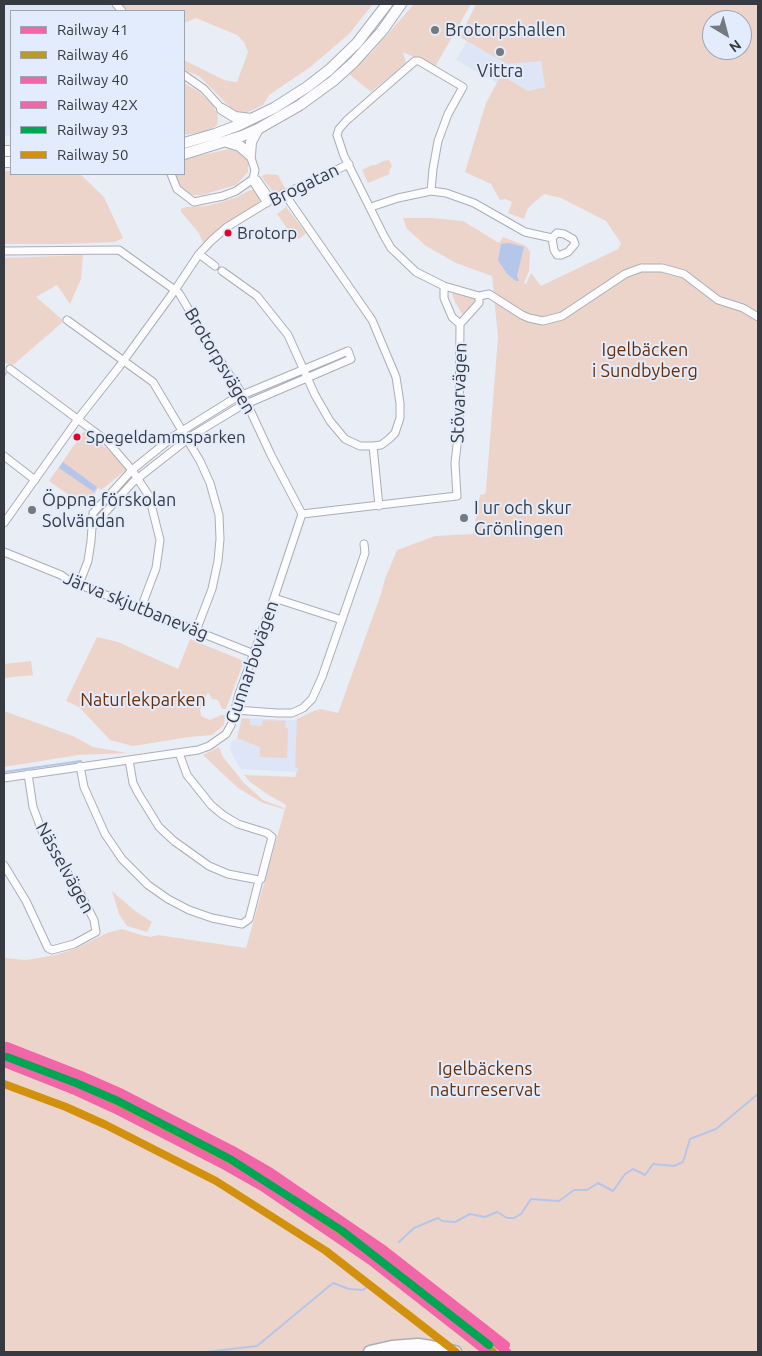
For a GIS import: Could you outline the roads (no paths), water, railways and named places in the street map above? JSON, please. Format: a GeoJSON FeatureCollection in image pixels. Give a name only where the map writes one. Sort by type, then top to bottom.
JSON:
{"type":"FeatureCollection","features":[{"type":"Feature","properties":{"kind":"highway"},"geometry":{"type":"LineString","coordinates":[[370,1352],[392,1347],[431,1346],[454,1352]]}},
{"type":"Feature","properties":{"kind":"main road"},"geometry":{"type":"LineString","coordinates":[[185,143],[215,134],[252,119],[292,97],[329,70],[357,43],[388,4]]}},
{"type":"Feature","properties":{"kind":"main road"},"geometry":{"type":"LineString","coordinates":[[185,154],[227,142],[258,129],[300,105],[333,81],[367,48],[401,4]]}},
{"type":"Feature","properties":{"kind":"main road"},"geometry":{"type":"LineString","coordinates":[[222,109],[235,118],[252,119]]}},
{"type":"Feature","properties":{"kind":"main road"},"geometry":{"type":"LineString","coordinates":[[215,134],[224,120],[222,109]]}},
{"type":"Feature","properties":{"kind":"main road"},"geometry":{"type":"LineString","coordinates":[[250,155],[251,142],[258,129]]}},
{"type":"Feature","properties":{"kind":"main road"},"geometry":{"type":"LineString","coordinates":[[227,142],[240,146],[250,155]]}},
{"type":"Feature","properties":{"kind":"street"},"geometry":{"type":"LineString","coordinates":[[431,191],[438,141],[448,114],[463,86],[419,61],[412,62],[339,129],[337,136],[384,236],[391,248],[416,272],[444,286],[479,296],[489,294],[529,318],[543,321],[562,316],[625,274],[641,268],[662,268],[684,274],[718,300],[744,308],[758,317]]}},
{"type":"Feature","properties":{"kind":"street"},"geometry":{"type":"LineString","coordinates":[[185,77],[204,88],[222,109]]}},
{"type":"Feature","properties":{"kind":"street"},"geometry":{"type":"LineString","coordinates":[[171,175],[177,188],[194,202],[223,196],[236,191],[253,179],[255,170],[250,155]]}},
{"type":"Feature","properties":{"kind":"street","name":"Brogatan"},"geometry":{"type":"LineString","coordinates":[[4,523],[78,419],[175,290],[199,254],[211,241],[227,227],[269,201],[349,164]]}},
{"type":"Feature","properties":{"kind":"street"},"geometry":{"type":"LineString","coordinates":[[253,179],[258,180],[269,201]]}},
{"type":"Feature","properties":{"kind":"street"},"geometry":{"type":"LineString","coordinates":[[370,207],[398,198],[431,191],[446,193],[464,199],[525,232],[552,238]]}},
{"type":"Feature","properties":{"kind":"street"},"geometry":{"type":"LineString","coordinates":[[222,271],[257,296],[288,335],[307,378],[330,421],[345,439],[360,446],[373,446],[381,445],[395,433],[400,418],[396,377],[372,320],[284,193]]}},
{"type":"Feature","properties":{"kind":"street"},"geometry":{"type":"LineString","coordinates":[[4,251],[119,250],[175,290]]}},
{"type":"Feature","properties":{"kind":"street"},"geometry":{"type":"LineString","coordinates":[[199,254],[215,266]]}},
{"type":"Feature","properties":{"kind":"street"},"geometry":{"type":"LineString","coordinates":[[444,286],[444,298],[452,317],[460,324]]}},
{"type":"Feature","properties":{"kind":"street","name":"Brotorpsvägen"},"geometry":{"type":"LineString","coordinates":[[175,290],[248,403],[271,454],[302,514]]}},
{"type":"Feature","properties":{"kind":"street","name":"Stövarvägen"},"geometry":{"type":"LineString","coordinates":[[379,506],[457,496],[455,463],[459,428],[460,324],[479,303],[479,296]]}},
{"type":"Feature","properties":{"kind":"street"},"geometry":{"type":"LineString","coordinates":[[67,320],[153,382],[200,460],[210,482],[216,500],[220,530],[218,561],[212,589],[196,630]]}},
{"type":"Feature","properties":{"kind":"street"},"geometry":{"type":"LineString","coordinates":[[78,584],[88,561],[93,514],[132,470],[183,431],[230,401],[348,351],[351,359],[248,403],[188,439],[138,478],[93,526]]}},
{"type":"Feature","properties":{"kind":"street"},"geometry":{"type":"LineString","coordinates":[[10,369],[108,441],[150,496],[160,540],[156,568],[141,608]]}},
{"type":"Feature","properties":{"kind":"street"},"geometry":{"type":"LineString","coordinates":[[302,514],[379,506],[373,446]]}},
{"type":"Feature","properties":{"kind":"street"},"geometry":{"type":"LineString","coordinates":[[4,456],[35,480]]}},
{"type":"Feature","properties":{"kind":"street","name":"Gunnarbovägen"},"geometry":{"type":"LineString","coordinates":[[4,778],[179,753],[204,748],[226,734],[232,725],[235,710],[302,514]]}},
{"type":"Feature","properties":{"kind":"street"},"geometry":{"type":"LineString","coordinates":[[235,710],[277,714],[292,713],[303,708],[312,699],[365,554],[364,544]]}},
{"type":"Feature","properties":{"kind":"street","name":"Järva skjutbaneväg"},"geometry":{"type":"LineString","coordinates":[[4,552],[78,584],[254,654]]}},
{"type":"Feature","properties":{"kind":"street","name":"Järva skjutbaneväg"},"geometry":{"type":"LineString","coordinates":[[4,557],[18,559]]}},
{"type":"Feature","properties":{"kind":"street"},"geometry":{"type":"LineString","coordinates":[[274,598],[342,620]]}},
{"type":"Feature","properties":{"kind":"street"},"geometry":{"type":"LineString","coordinates":[[80,766],[87,793],[105,834],[122,859],[148,885],[184,908],[212,918],[242,924],[248,919],[272,837],[267,833],[238,824],[211,805],[184,769],[179,753]]}},
{"type":"Feature","properties":{"kind":"street"},"geometry":{"type":"LineString","coordinates":[[129,760],[133,782],[138,793],[160,827],[174,841],[209,866],[228,874],[259,880]]}},
{"type":"Feature","properties":{"kind":"street","name":"Nässelvägen"},"geometry":{"type":"LineString","coordinates":[[4,865],[26,901],[48,948],[52,950],[74,944],[96,932],[94,920],[80,893],[42,831],[33,807],[28,774]]}},
{"type":"Feature","properties":{"kind":"water"},"geometry":{"type":"Polygon","coordinates":[[[509,243],[524,247],[517,276],[519,281],[516,281],[507,274],[498,260],[501,244],[509,243]]]}},
{"type":"Feature","properties":{"kind":"water"},"geometry":{"type":"Polygon","coordinates":[[[63,462],[97,487],[94,492],[59,468],[63,462]]]}},
{"type":"Feature","properties":{"kind":"waterway"},"geometry":{"type":"LineString","coordinates":[[4,772],[81,761]]}},
{"type":"Feature","properties":{"kind":"waterway"},"geometry":{"type":"LineString","coordinates":[[399,1242],[414,1228],[438,1218],[442,1221],[455,1222],[470,1214],[485,1217],[497,1212],[507,1218],[514,1218],[521,1214],[531,1199],[559,1201],[574,1190],[587,1190],[598,1183],[613,1191],[625,1174],[633,1169],[645,1175],[653,1164],[674,1166],[683,1162],[690,1139],[716,1129],[758,1094]]}},
{"type":"Feature","properties":{"kind":"waterway"},"geometry":{"type":"LineString","coordinates":[[206,1352],[257,1346],[333,1283],[349,1289],[363,1290],[369,1285]]}},
{"type":"Feature","properties":{"kind":"rail line","name":"42X"},"geometry":{"type":"LineString","coordinates":[[7,1046],[122,1093],[233,1150],[271,1172],[382,1248],[506,1345]]}},
{"type":"Feature","properties":{"kind":"rail line","name":"41"},"geometry":{"type":"LineString","coordinates":[[4,1049],[120,1098],[192,1134],[269,1177],[379,1251],[507,1352]]}},
{"type":"Feature","properties":{"kind":"rail line","name":"93"},"geometry":{"type":"LineString","coordinates":[[7,1057],[118,1101],[230,1159],[341,1230],[489,1345]]}},
{"type":"Feature","properties":{"kind":"rail line","name":"46"},"geometry":{"type":"LineString","coordinates":[[4,1058],[116,1106],[188,1142],[265,1185],[374,1258],[493,1352]]}},
{"type":"Feature","properties":{"kind":"rail line","name":"40"},"geometry":{"type":"LineString","coordinates":[[4,1063],[75,1091],[114,1109],[262,1187],[372,1262],[487,1352]]}},
{"type":"Feature","properties":{"kind":"rail line","name":"50"},"geometry":{"type":"LineString","coordinates":[[4,1084],[66,1107],[106,1125],[216,1181],[326,1251],[456,1352]]}},
{"type":"Feature","properties":{"kind":"place","name":"Brotorpshallen"},"geometry":{"type":"Point","coordinates":[435,30]}},
{"type":"Feature","properties":{"kind":"place","name":"Vittra"},"geometry":{"type":"Point","coordinates":[500,52]}},
{"type":"Feature","properties":{"kind":"place","name":"Brotorp"},"geometry":{"type":"Point","coordinates":[228,233]}},
{"type":"Feature","properties":{"kind":"place","name":"Spegeldammsparken"},"geometry":{"type":"Point","coordinates":[77,437]}},
{"type":"Feature","properties":{"kind":"place","name":"Öppna förskolan Solvändan"},"geometry":{"type":"Point","coordinates":[32,510]}},
{"type":"Feature","properties":{"kind":"place","name":"I ur och skur Grönlingen"},"geometry":{"type":"Point","coordinates":[464,518]}},
{"type":"Feature","properties":{"kind":"park label","name":"Igelbäcken i Sundbyberg"},"geometry":{"type":"Point","coordinates":[645,360]}},
{"type":"Feature","properties":{"kind":"park label","name":"Naturlekparken"},"geometry":{"type":"Point","coordinates":[143,700]}},
{"type":"Feature","properties":{"kind":"park label","name":"Igelbäckens naturreservat"},"geometry":{"type":"Point","coordinates":[485,1079]}}]}
